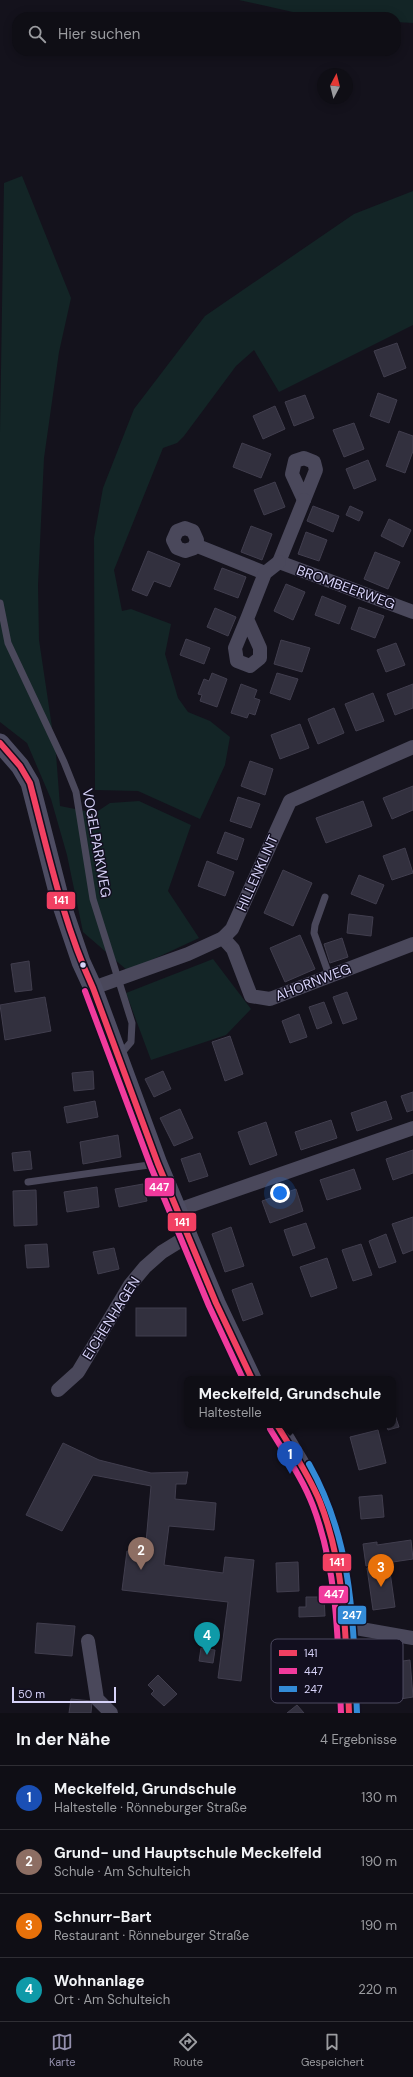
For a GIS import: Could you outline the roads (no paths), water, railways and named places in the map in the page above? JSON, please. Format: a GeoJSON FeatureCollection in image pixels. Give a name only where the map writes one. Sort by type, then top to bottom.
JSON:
{"type":"FeatureCollection","features":[{"type":"Feature","properties":{"kind":"street","name":"BROMBEERWEG"},"geometry":{"type":"LineString","coordinates":[[265,573],[279,562],[304,500]]}},
{"type":"Feature","properties":{"kind":"street"},"geometry":{"type":"LineString","coordinates":[[195,545],[265,573],[247,619]]}},
{"type":"Feature","properties":{"kind":"street","name":"BROMBEERWEG"},"geometry":{"type":"LineString","coordinates":[[279,562],[413,612]]}},
{"type":"Feature","properties":{"kind":"street"},"geometry":{"type":"LineString","coordinates":[[0,743],[20,766],[30,783],[60,900],[81,962],[93,988],[158,1164],[229,1332],[251,1376]]}},
{"type":"Feature","properties":{"kind":"street","name":"HILLENKLINT"},"geometry":{"type":"LineString","coordinates":[[93,988],[188,954],[223,938],[232,929],[290,801],[413,748]]}},
{"type":"Feature","properties":{"kind":"street","name":"AHORNWEG"},"geometry":{"type":"LineString","coordinates":[[223,938],[233,948],[251,996],[270,999],[329,975],[413,944]]}},
{"type":"Feature","properties":{"kind":"street"},"geometry":{"type":"LineString","coordinates":[[178,1210],[413,1128]]}},
{"type":"Feature","properties":{"kind":"street","name":"EICHENHAGEN"},"geometry":{"type":"LineString","coordinates":[[58,1390],[78,1372],[130,1285],[145,1267],[162,1252],[188,1236]]}},
{"type":"Feature","properties":{"kind":"street"},"geometry":{"type":"LineString","coordinates":[[279,1428],[320,1501],[330,1532],[337,1562],[345,1639]]}},
{"type":"Feature","properties":{"kind":"street"},"geometry":{"type":"LineString","coordinates":[[344,1626],[413,1638]]}},
{"type":"Feature","properties":{"kind":"street"},"geometry":{"type":"LineString","coordinates":[[88,1641],[97,1699],[111,1713]]}},
{"type":"Feature","properties":{"kind":"street"},"geometry":{"type":"LineString","coordinates":[[348,1703],[349,1713]]}},
{"type":"Feature","properties":{"kind":"lane","name":"VOGELPARKWEG"},"geometry":{"type":"LineString","coordinates":[[0,603],[8,644],[64,762],[76,792],[93,900],[117,980],[132,1023],[132,1042],[118,1057]]}},
{"type":"Feature","properties":{"kind":"lane"},"geometry":{"type":"LineString","coordinates":[[325,898],[315,925],[314,933],[329,975]]}},
{"type":"Feature","properties":{"kind":"lane"},"geometry":{"type":"LineString","coordinates":[[28,1182],[158,1164]]}},
{"type":"Feature","properties":{"kind":"place","name":"Meckelfeld, Grundschule"},"geometry":{"type":"Point","coordinates":[290,1474]}},
{"type":"Feature","properties":{"kind":"place","name":"Grund- und Hauptschule Meckelfeld"},"geometry":{"type":"Point","coordinates":[141,1570]}},
{"type":"Feature","properties":{"kind":"place","name":"Schnurr-Bart"},"geometry":{"type":"Point","coordinates":[381,1587]}},
{"type":"Feature","properties":{"kind":"place","name":"Wohnanlage"},"geometry":{"type":"Point","coordinates":[207,1655]}}]}
